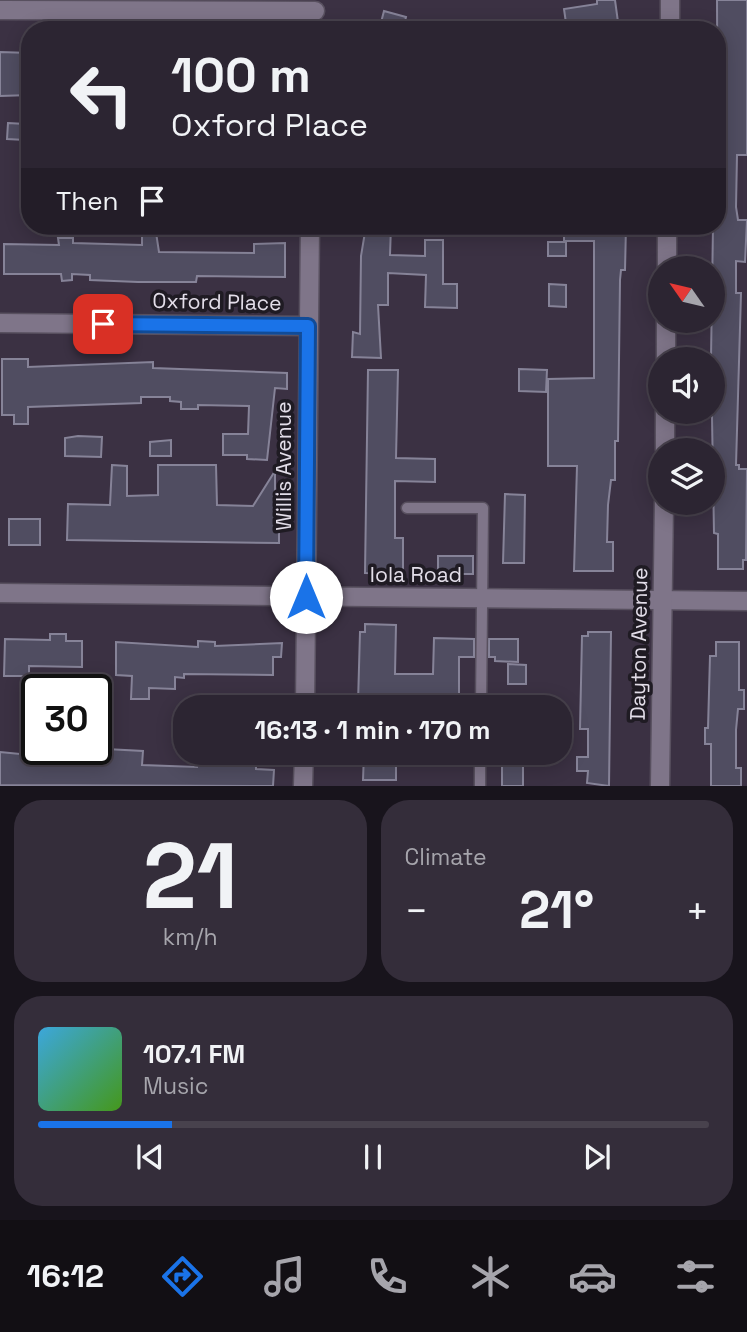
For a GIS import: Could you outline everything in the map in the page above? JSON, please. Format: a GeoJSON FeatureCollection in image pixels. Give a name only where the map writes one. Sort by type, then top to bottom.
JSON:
{"type":"FeatureCollection","features":[{"type":"Feature","properties":{"kind":"street"},"geometry":{"type":"LineString","coordinates":[[670,0],[670,21]]}},
{"type":"Feature","properties":{"kind":"street"},"geometry":{"type":"LineString","coordinates":[[0,10],[315,5]]}},
{"type":"Feature","properties":{"kind":"street","name":"Willis Avenue"},"geometry":{"type":"LineString","coordinates":[[304,695],[310,235]]}},
{"type":"Feature","properties":{"kind":"street"},"geometry":{"type":"LineString","coordinates":[[667,235],[667,256]]}},
{"type":"Feature","properties":{"kind":"street","name":"Oxford Place"},"geometry":{"type":"LineString","coordinates":[[0,323],[308,326]]}},
{"type":"Feature","properties":{"kind":"street","name":"Dayton Avenue"},"geometry":{"type":"LineString","coordinates":[[660,786],[664,515]]}},
{"type":"Feature","properties":{"kind":"street","name":"Iola Road"},"geometry":{"type":"LineString","coordinates":[[0,593],[747,601]]}},
{"type":"Feature","properties":{"kind":"street"},"geometry":{"type":"LineString","coordinates":[[303,786],[304,765]]}},
{"type":"Feature","properties":{"kind":"lane"},"geometry":{"type":"LineString","coordinates":[[407,508],[483,508],[481,695]]}},
{"type":"Feature","properties":{"kind":"lane"},"geometry":{"type":"LineString","coordinates":[[480,765],[480,786]]}},
{"type":"Feature","properties":{"kind":"building"},"geometry":{"type":"Polygon","coordinates":[[[597,0],[615,0],[618,21],[566,21],[564,9],[597,4],[597,0]]]}},
{"type":"Feature","properties":{"kind":"building"},"geometry":{"type":"Polygon","coordinates":[[[717,0],[747,0],[747,155],[737,155],[736,207],[738,220],[747,220],[745,262],[736,261],[736,293],[741,293],[736,465],[739,465],[739,469],[747,469],[746,560],[743,560],[743,569],[718,569],[718,534],[714,533],[714,515],[725,515],[725,438],[712,438],[712,424],[725,424],[725,347],[711,347],[711,333],[725,333],[725,256],[713,256],[713,235],[726,235],[726,21],[717,21],[717,0]]]}},
{"type":"Feature","properties":{"kind":"building"},"geometry":{"type":"Polygon","coordinates":[[[384,11],[406,17],[405,21],[381,21],[384,11]]]}},
{"type":"Feature","properties":{"kind":"building"},"geometry":{"type":"Polygon","coordinates":[[[0,52],[21,53],[21,95],[0,96],[0,52]]]}},
{"type":"Feature","properties":{"kind":"building"},"geometry":{"type":"Polygon","coordinates":[[[8,123],[21,124],[21,140],[7,139],[8,123]]]}},
{"type":"Feature","properties":{"kind":"building"},"geometry":{"type":"Polygon","coordinates":[[[142,235],[156,235],[159,252],[254,253],[254,244],[285,243],[285,277],[197,276],[196,282],[138,282],[90,280],[90,275],[72,274],[72,280],[62,281],[61,274],[4,274],[4,244],[59,245],[58,238],[73,238],[73,243],[142,245],[142,235]]]}},
{"type":"Feature","properties":{"kind":"building"},"geometry":{"type":"Polygon","coordinates":[[[364,235],[391,235],[390,255],[425,256],[425,240],[443,240],[443,284],[457,284],[457,308],[425,307],[426,275],[388,273],[388,305],[378,305],[381,358],[352,357],[353,332],[360,334],[361,256],[364,235]]]}},
{"type":"Feature","properties":{"kind":"building"},"geometry":{"type":"Polygon","coordinates":[[[564,235],[626,235],[625,270],[621,270],[620,280],[618,441],[615,441],[615,480],[611,480],[608,505],[607,542],[613,542],[613,571],[574,571],[577,466],[548,466],[548,379],[594,378],[594,241],[564,241],[564,235]]]}},
{"type":"Feature","properties":{"kind":"building"},"geometry":{"type":"Polygon","coordinates":[[[548,242],[566,242],[566,256],[548,256],[548,242]]]}},
{"type":"Feature","properties":{"kind":"building"},"geometry":{"type":"Polygon","coordinates":[[[549,284],[566,285],[566,307],[549,306],[549,284]]]}},
{"type":"Feature","properties":{"kind":"building"},"geometry":{"type":"Polygon","coordinates":[[[2,359],[28,359],[28,367],[153,362],[153,368],[287,373],[287,389],[275,388],[267,460],[247,459],[247,455],[223,455],[223,434],[248,434],[249,406],[198,405],[198,409],[181,409],[181,402],[170,401],[170,397],[141,397],[141,403],[28,407],[28,424],[14,424],[14,415],[2,415],[2,359]]]}},
{"type":"Feature","properties":{"kind":"building"},"geometry":{"type":"Polygon","coordinates":[[[519,369],[547,370],[546,392],[519,391],[519,369]]]}},
{"type":"Feature","properties":{"kind":"building"},"geometry":{"type":"Polygon","coordinates":[[[368,370],[398,370],[396,458],[435,459],[435,482],[395,481],[395,538],[403,538],[403,574],[365,573],[368,370]]]}},
{"type":"Feature","properties":{"kind":"building"},"geometry":{"type":"Polygon","coordinates":[[[102,437],[101,457],[65,456],[65,438],[102,437]]]}},
{"type":"Feature","properties":{"kind":"building"},"geometry":{"type":"Polygon","coordinates":[[[171,440],[171,456],[150,456],[150,442],[171,440]]]}},
{"type":"Feature","properties":{"kind":"building"},"geometry":{"type":"Polygon","coordinates":[[[112,465],[127,466],[127,496],[158,495],[158,465],[216,465],[217,505],[253,506],[275,471],[275,494],[286,494],[286,509],[279,509],[279,543],[67,540],[68,504],[110,505],[112,465]]]}},
{"type":"Feature","properties":{"kind":"building"},"geometry":{"type":"Polygon","coordinates":[[[505,494],[525,495],[524,563],[503,563],[505,494]]]}},
{"type":"Feature","properties":{"kind":"building"},"geometry":{"type":"Polygon","coordinates":[[[9,519],[40,519],[40,545],[9,545],[9,519]]]}},
{"type":"Feature","properties":{"kind":"building"},"geometry":{"type":"Polygon","coordinates":[[[438,556],[473,556],[473,574],[438,574],[438,556]]]}},
{"type":"Feature","properties":{"kind":"building"},"geometry":{"type":"Polygon","coordinates":[[[365,624],[396,625],[395,674],[433,674],[434,638],[474,639],[474,657],[459,657],[459,695],[358,695],[360,632],[365,632],[365,624]]]}},
{"type":"Feature","properties":{"kind":"building"},"geometry":{"type":"Polygon","coordinates":[[[588,632],[611,632],[609,786],[587,783],[588,771],[577,771],[577,757],[588,757],[588,729],[580,729],[582,636],[588,636],[588,632]]]}},
{"type":"Feature","properties":{"kind":"building"},"geometry":{"type":"Polygon","coordinates":[[[50,634],[66,634],[66,641],[82,641],[82,667],[29,666],[29,674],[4,676],[5,639],[50,640],[50,634]]]}},
{"type":"Feature","properties":{"kind":"building"},"geometry":{"type":"Polygon","coordinates":[[[489,639],[518,639],[518,662],[495,661],[495,657],[489,657],[489,639]]]}},
{"type":"Feature","properties":{"kind":"building"},"geometry":{"type":"Polygon","coordinates":[[[198,641],[215,642],[215,646],[282,643],[281,657],[273,657],[273,675],[184,674],[184,678],[175,677],[175,689],[149,688],[149,699],[131,699],[132,676],[116,675],[116,642],[198,647],[198,641]]]}},
{"type":"Feature","properties":{"kind":"building"},"geometry":{"type":"Polygon","coordinates":[[[716,642],[739,642],[739,690],[744,690],[744,709],[738,709],[736,768],[741,768],[741,786],[711,786],[711,744],[705,744],[705,728],[708,728],[710,656],[716,656],[716,642]]]}},
{"type":"Feature","properties":{"kind":"building"},"geometry":{"type":"Polygon","coordinates":[[[508,664],[526,665],[526,684],[508,684],[508,664]]]}},
{"type":"Feature","properties":{"kind":"building"},"geometry":{"type":"Polygon","coordinates":[[[112,749],[143,751],[142,765],[256,765],[256,769],[274,770],[273,786],[0,785],[0,752],[21,754],[21,765],[112,765],[112,749]]]}},
{"type":"Feature","properties":{"kind":"building"},"geometry":{"type":"Polygon","coordinates":[[[364,765],[396,765],[396,780],[363,780],[364,765]]]}},
{"type":"Feature","properties":{"kind":"building"},"geometry":{"type":"Polygon","coordinates":[[[502,765],[523,765],[523,786],[502,786],[502,765]]]}},
{"type":"Feature","properties":{"kind":"route"},"geometry":{"type":"LineString","coordinates":[[103,324],[308,326],[306,597]]}}]}
